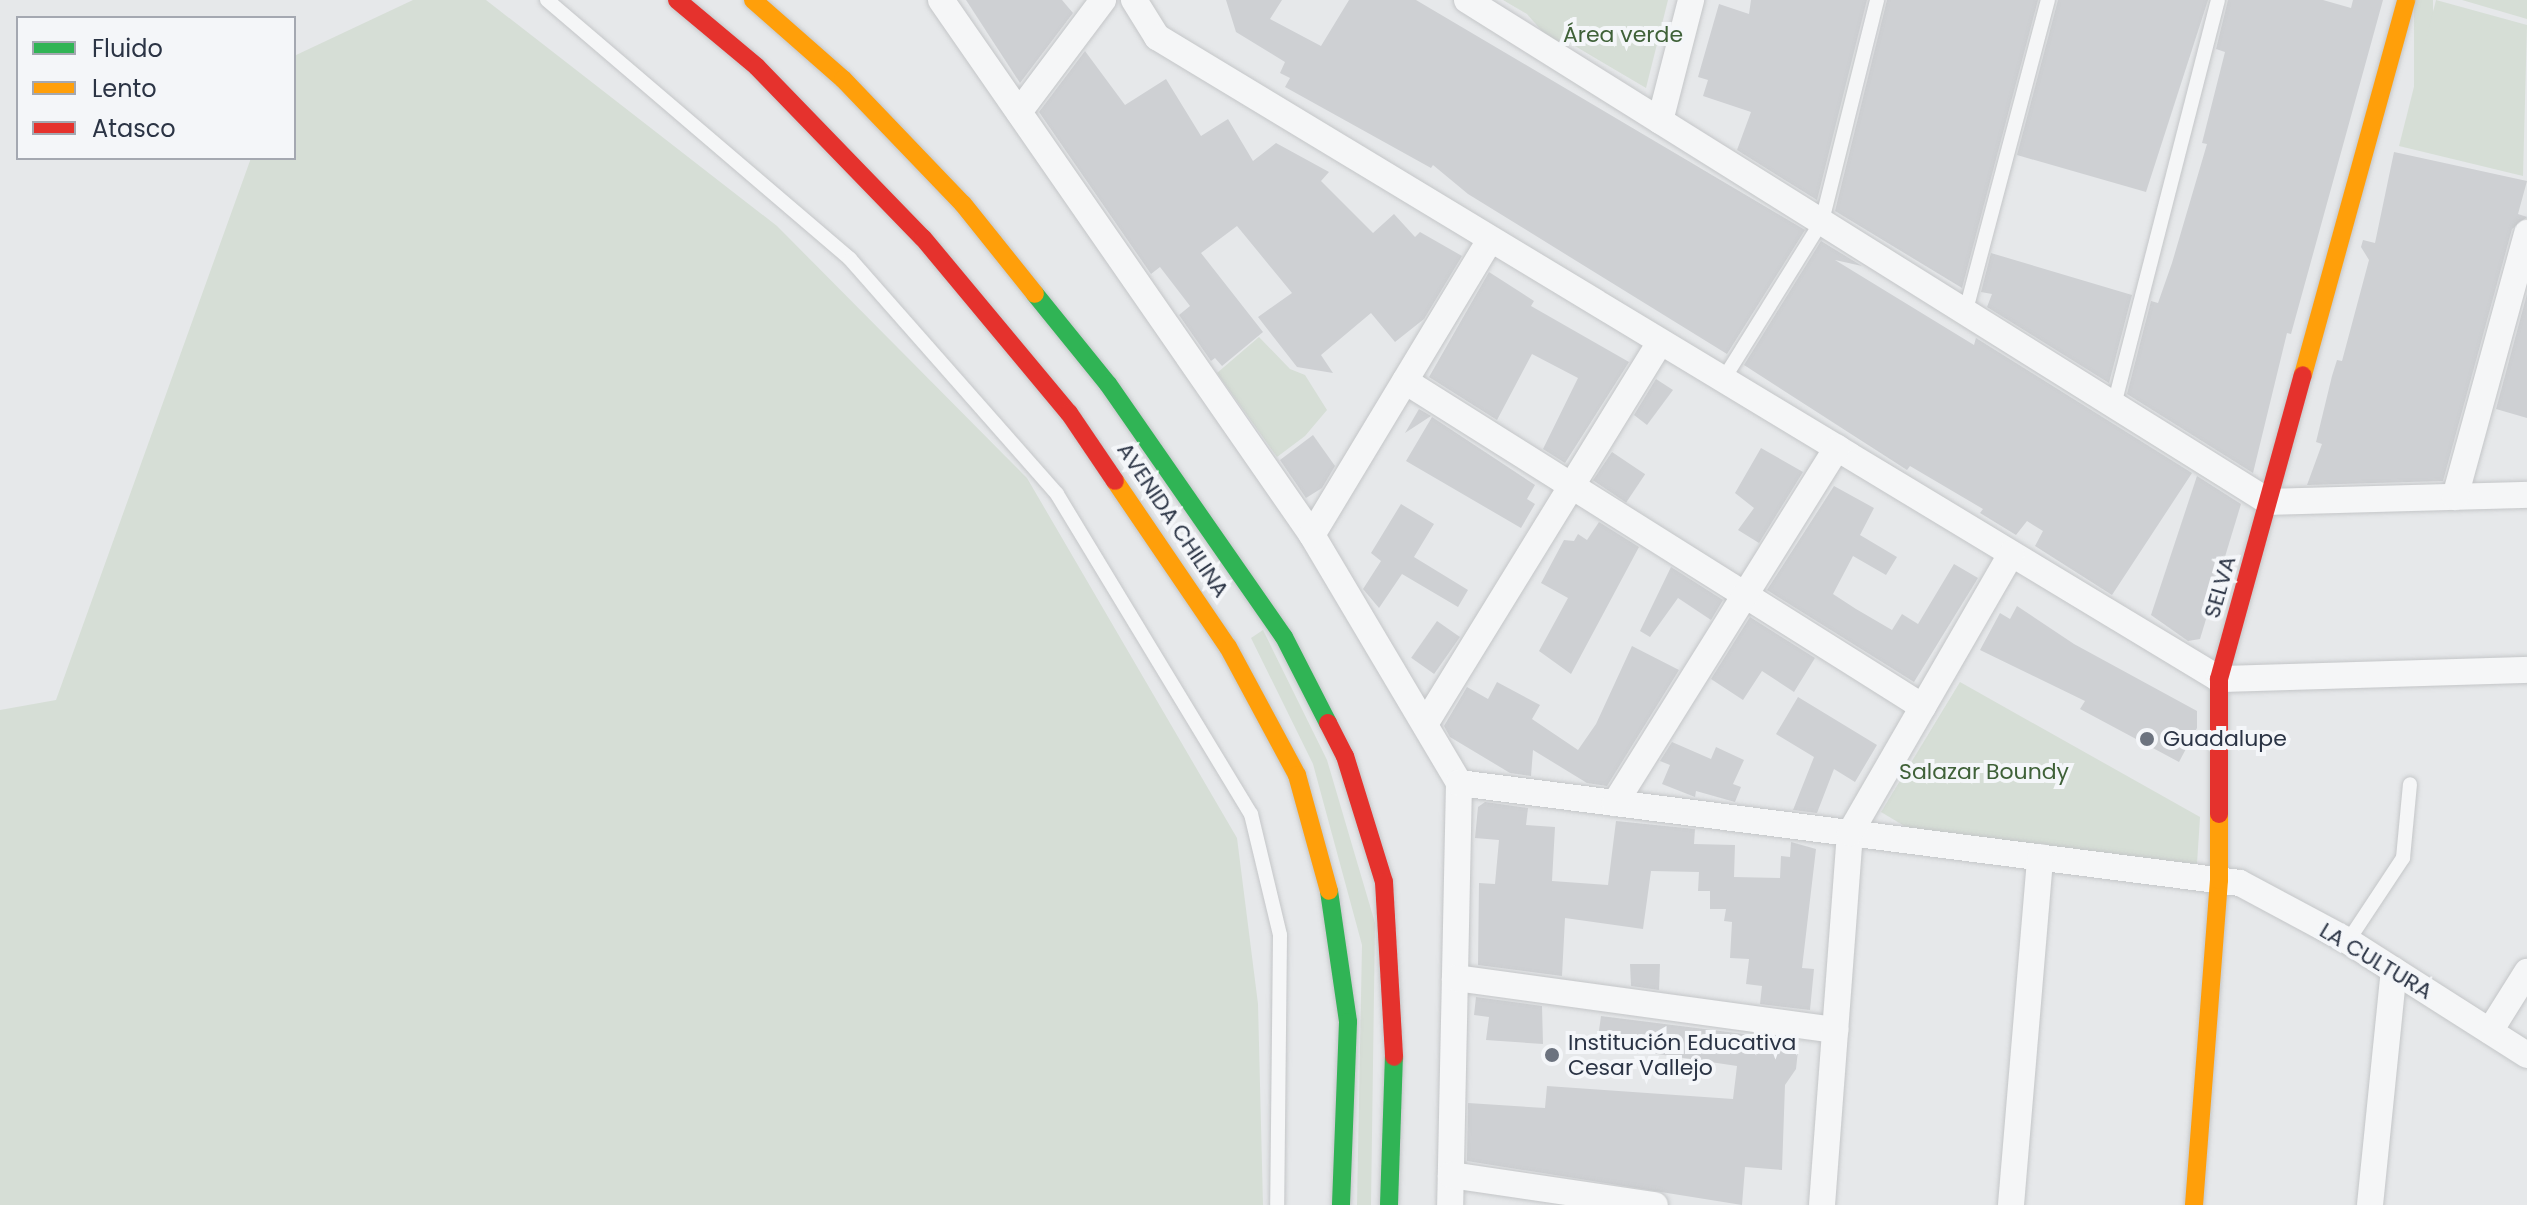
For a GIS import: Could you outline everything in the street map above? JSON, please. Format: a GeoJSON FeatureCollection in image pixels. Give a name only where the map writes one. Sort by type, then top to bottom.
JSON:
{"type":"FeatureCollection","features":[{"type":"Feature","properties":{"kind":"main road","name":"AVENIDA CHILINA"},"geometry":{"type":"LineString","coordinates":[[677,0],[757,67],[923,238],[1069,413],[1228,647],[1297,775],[1329,889],[1348,1022],[1341,1205]]}},
{"type":"Feature","properties":{"kind":"main road","name":"AVENIDA CHILINA"},"geometry":{"type":"LineString","coordinates":[[753,0],[843,79],[963,204],[1108,384],[1284,637],[1345,756],[1384,882],[1395,1018],[1389,1205]]}},
{"type":"Feature","properties":{"kind":"main road","name":"SELVA"},"geometry":{"type":"LineString","coordinates":[[2194,1205],[2219,880],[2219,679],[2406,0]]}},
{"type":"Feature","properties":{"kind":"street"},"geometry":{"type":"LineString","coordinates":[[941,0],[1312,535],[1427,721],[1459,783],[1450,1205]]}},
{"type":"Feature","properties":{"kind":"street"},"geometry":{"type":"LineString","coordinates":[[1019,112],[1103,0]]}},
{"type":"Feature","properties":{"kind":"street"},"geometry":{"type":"LineString","coordinates":[[1134,0],[1157,37],[2219,679],[2527,670]]}},
{"type":"Feature","properties":{"kind":"street"},"geometry":{"type":"LineString","coordinates":[[1467,0],[2269,502],[2527,495]]}},
{"type":"Feature","properties":{"kind":"street"},"geometry":{"type":"LineString","coordinates":[[1660,121],[1691,0]]}},
{"type":"Feature","properties":{"kind":"street"},"geometry":{"type":"LineString","coordinates":[[2455,497],[2527,233]]}},
{"type":"Feature","properties":{"kind":"street"},"geometry":{"type":"LineString","coordinates":[[1312,535],[1490,240]]}},
{"type":"Feature","properties":{"kind":"street"},"geometry":{"type":"LineString","coordinates":[[1427,721],[1660,342]]}},
{"type":"Feature","properties":{"kind":"street"},"geometry":{"type":"LineString","coordinates":[[1405,381],[1923,707]]}},
{"type":"Feature","properties":{"kind":"street"},"geometry":{"type":"LineString","coordinates":[[1615,803],[1837,448]]}},
{"type":"Feature","properties":{"kind":"street"},"geometry":{"type":"LineString","coordinates":[[1822,1205],[1850,833],[2011,554]]}},
{"type":"Feature","properties":{"kind":"street","name":"LA CULTURA"},"geometry":{"type":"LineString","coordinates":[[1459,783],[2240,883],[2348,941],[2527,1055]]}},
{"type":"Feature","properties":{"kind":"street"},"geometry":{"type":"LineString","coordinates":[[2011,1205],[2040,857]]}},
{"type":"Feature","properties":{"kind":"street"},"geometry":{"type":"LineString","coordinates":[[2370,1205],[2394,970]]}},
{"type":"Feature","properties":{"kind":"street"},"geometry":{"type":"LineString","coordinates":[[2490,1031],[2527,972]]}},
{"type":"Feature","properties":{"kind":"street"},"geometry":{"type":"LineString","coordinates":[[1455,978],[1835,1030]]}},
{"type":"Feature","properties":{"kind":"street"},"geometry":{"type":"LineString","coordinates":[[1451,1175],[1638,1204]]}},
{"type":"Feature","properties":{"kind":"lane"},"geometry":{"type":"LineString","coordinates":[[547,0],[850,259],[1057,494],[1130,614],[1251,814],[1280,935],[1277,1205]]}},
{"type":"Feature","properties":{"kind":"lane"},"geometry":{"type":"LineString","coordinates":[[1723,380],[1822,221],[1877,0]]}},
{"type":"Feature","properties":{"kind":"lane"},"geometry":{"type":"LineString","coordinates":[[1966,310],[2048,0]]}},
{"type":"Feature","properties":{"kind":"lane"},"geometry":{"type":"LineString","coordinates":[[2114,405],[2218,0]]}},
{"type":"Feature","properties":{"kind":"lane"},"geometry":{"type":"LineString","coordinates":[[2348,941],[2403,858],[2410,784]]}},
{"type":"Feature","properties":{"kind":"green space"},"geometry":{"type":"Polygon","coordinates":[[[413,0],[486,0],[777,226],[1027,478],[1237,838],[1258,1004],[1263,1205],[0,1205],[0,710],[56,700],[250,160],[296,160],[296,55],[413,0]]]}},
{"type":"Feature","properties":{"kind":"green space","name":"Área verde"},"geometry":{"type":"Polygon","coordinates":[[[1503,0],[1668,0],[1646,88],[1563,39],[1554,45],[1527,14],[1503,0]]]}},
{"type":"Feature","properties":{"kind":"green space"},"geometry":{"type":"Polygon","coordinates":[[[2414,0],[2433,0],[2433,144],[2414,144],[2414,0]]]}},
{"type":"Feature","properties":{"kind":"green space"},"geometry":{"type":"Polygon","coordinates":[[[2436,0],[2527,25],[2523,176],[2399,146],[2436,0]]]}},
{"type":"Feature","properties":{"kind":"green space"},"geometry":{"type":"Polygon","coordinates":[[[2462,0],[2527,0],[2527,19],[2462,0]]]}},
{"type":"Feature","properties":{"kind":"green space"},"geometry":{"type":"Polygon","coordinates":[[[1259,337],[1290,369],[1305,375],[1327,410],[1305,436],[1277,457],[1217,373],[1259,337]]]}},
{"type":"Feature","properties":{"kind":"green space"},"geometry":{"type":"Polygon","coordinates":[[[1263,630],[1327,760],[1375,923],[1371,1205],[1357,1205],[1362,945],[1313,764],[1251,638],[1263,630]]]}},
{"type":"Feature","properties":{"kind":"green space","name":"Salazar Boundy"},"geometry":{"type":"Polygon","coordinates":[[[1960,682],[2200,817],[2197,864],[1911,830],[1881,812],[1960,682]]]}},
{"type":"Feature","properties":{"kind":"building"},"geometry":{"type":"Polygon","coordinates":[[[966,0],[1062,0],[1073,13],[1020,83],[966,0]]]}},
{"type":"Feature","properties":{"kind":"building"},"geometry":{"type":"Polygon","coordinates":[[[1226,0],[1282,0],[1270,19],[1321,46],[1349,0],[1416,0],[1805,230],[1727,354],[1468,194],[1433,165],[1431,168],[1285,87],[1290,78],[1280,73],[1285,62],[1236,32],[1226,0]]]}},
{"type":"Feature","properties":{"kind":"building"},"geometry":{"type":"Polygon","coordinates":[[[1751,0],[1867,0],[1817,200],[1737,150],[1751,112],[1703,96],[1708,80],[1698,77],[1719,4],[1749,14],[1751,0]]]}},
{"type":"Feature","properties":{"kind":"building"},"geometry":{"type":"Polygon","coordinates":[[[1887,0],[2038,0],[1962,288],[1835,211],[1887,0]]]}},
{"type":"Feature","properties":{"kind":"building"},"geometry":{"type":"Polygon","coordinates":[[[2058,0],[2208,0],[2146,192],[2017,155],[2058,0]]]}},
{"type":"Feature","properties":{"kind":"building"},"geometry":{"type":"Polygon","coordinates":[[[2228,0],[2323,0],[2351,8],[2353,0],[2383,0],[2291,334],[2287,333],[2253,473],[2127,394],[2151,301],[2158,303],[2207,144],[2202,143],[2225,52],[2216,49],[2228,0]]]}},
{"type":"Feature","properties":{"kind":"building"},"geometry":{"type":"Polygon","coordinates":[[[1085,51],[1125,105],[1166,79],[1201,136],[1228,119],[1253,161],[1276,143],[1329,172],[1321,181],[1373,233],[1394,214],[1415,237],[1420,232],[1462,256],[1424,319],[1395,342],[1371,313],[1321,355],[1333,373],[1297,367],[1258,317],[1292,293],[1237,226],[1201,253],[1263,332],[1222,366],[1215,358],[1211,361],[1179,315],[1190,306],[1160,267],[1151,274],[1039,112],[1085,51]]]}},
{"type":"Feature","properties":{"kind":"building"},"geometry":{"type":"Polygon","coordinates":[[[2394,152],[2527,181],[2518,214],[2527,217],[2512,229],[2443,481],[2307,485],[2322,444],[2316,442],[2332,376],[2337,360],[2342,361],[2369,260],[2361,247],[2363,240],[2375,243],[2394,152]]]}},
{"type":"Feature","properties":{"kind":"building"},"geometry":{"type":"Polygon","coordinates":[[[1821,241],[1862,266],[1835,260],[1974,345],[1976,338],[2192,473],[2112,595],[2035,546],[2043,531],[2027,521],[2016,535],[1980,513],[1983,509],[1910,466],[1907,470],[1744,365],[1821,241]]]}},
{"type":"Feature","properties":{"kind":"building"},"geometry":{"type":"Polygon","coordinates":[[[1991,253],[2132,295],[2109,383],[1987,307],[1992,294],[1981,292],[1991,253]]]}},
{"type":"Feature","properties":{"kind":"building"},"geometry":{"type":"Polygon","coordinates":[[[1489,272],[1534,301],[1531,306],[1629,362],[1565,463],[1543,449],[1578,378],[1532,354],[1497,420],[1429,377],[1489,272]]]}},
{"type":"Feature","properties":{"kind":"building"},"geometry":{"type":"Polygon","coordinates":[[[2527,294],[2527,418],[2496,409],[2527,294]]]}},
{"type":"Feature","properties":{"kind":"building"},"geometry":{"type":"Polygon","coordinates":[[[1656,379],[1673,390],[1647,425],[1634,415],[1656,379]]]}},
{"type":"Feature","properties":{"kind":"building"},"geometry":{"type":"Polygon","coordinates":[[[1419,409],[1431,416],[1405,433],[1419,409]]]}},
{"type":"Feature","properties":{"kind":"building"},"geometry":{"type":"Polygon","coordinates":[[[1432,417],[1535,485],[1527,499],[1535,504],[1521,528],[1406,461],[1432,417]]]}},
{"type":"Feature","properties":{"kind":"building"},"geometry":{"type":"Polygon","coordinates":[[[1313,435],[1335,466],[1322,488],[1306,498],[1280,460],[1313,435]]]}},
{"type":"Feature","properties":{"kind":"building"},"geometry":{"type":"Polygon","coordinates":[[[1761,448],[1803,472],[1759,543],[1738,530],[1754,508],[1735,493],[1761,448]]]}},
{"type":"Feature","properties":{"kind":"building"},"geometry":{"type":"Polygon","coordinates":[[[1612,452],[1645,474],[1626,503],[1593,480],[1612,452]]]}},
{"type":"Feature","properties":{"kind":"building"},"geometry":{"type":"Polygon","coordinates":[[[2197,476],[2241,504],[2200,639],[2188,641],[2151,615],[2197,476]]]}},
{"type":"Feature","properties":{"kind":"building"},"geometry":{"type":"Polygon","coordinates":[[[1834,486],[1874,508],[1860,535],[1897,557],[1886,575],[1853,556],[1833,594],[1856,609],[1892,630],[1902,614],[1918,624],[1954,564],[1978,578],[1914,682],[1767,590],[1834,486]]]}},
{"type":"Feature","properties":{"kind":"building"},"geometry":{"type":"Polygon","coordinates":[[[1401,504],[1434,524],[1414,557],[1468,590],[1458,607],[1402,574],[1379,608],[1363,589],[1381,561],[1371,553],[1401,504]]]}},
{"type":"Feature","properties":{"kind":"building"},"geometry":{"type":"Polygon","coordinates":[[[1599,522],[1639,547],[1571,674],[1539,651],[1568,598],[1541,583],[1564,540],[1574,541],[1578,534],[1587,540],[1599,522]]]}},
{"type":"Feature","properties":{"kind":"building"},"geometry":{"type":"Polygon","coordinates":[[[1671,567],[1723,600],[1711,620],[1678,598],[1650,637],[1640,631],[1671,567]]]}},
{"type":"Feature","properties":{"kind":"building"},"geometry":{"type":"Polygon","coordinates":[[[2017,606],[2074,644],[2197,711],[2197,728],[2179,762],[2080,709],[2085,701],[1980,650],[2000,613],[2010,619],[2017,606]]]}},
{"type":"Feature","properties":{"kind":"building"},"geometry":{"type":"Polygon","coordinates":[[[1750,617],[1815,658],[1794,692],[1762,671],[1743,700],[1711,679],[1750,617]]]}},
{"type":"Feature","properties":{"kind":"building"},"geometry":{"type":"Polygon","coordinates":[[[1437,621],[1460,637],[1434,674],[1411,658],[1437,621]]]}},
{"type":"Feature","properties":{"kind":"building"},"geometry":{"type":"Polygon","coordinates":[[[1632,646],[1679,670],[1607,786],[1587,783],[1533,750],[1531,776],[1510,773],[1450,737],[1444,726],[1467,687],[1488,699],[1497,682],[1540,705],[1532,719],[1578,750],[1596,724],[1632,646]]]}},
{"type":"Feature","properties":{"kind":"building"},"geometry":{"type":"Polygon","coordinates":[[[1798,697],[1877,745],[1855,782],[1834,769],[1817,813],[1793,810],[1814,757],[1776,734],[1798,697]]]}},
{"type":"Feature","properties":{"kind":"building"},"geometry":{"type":"Polygon","coordinates":[[[1672,742],[1711,759],[1716,747],[1744,760],[1733,784],[1741,787],[1735,802],[1696,791],[1695,797],[1662,784],[1670,765],[1660,761],[1672,742]]]}},
{"type":"Feature","properties":{"kind":"building"},"geometry":{"type":"Polygon","coordinates":[[[1485,802],[1528,808],[1526,825],[1555,827],[1552,881],[1608,885],[1616,821],[1695,829],[1694,844],[1735,845],[1734,877],[1780,878],[1781,856],[1790,857],[1791,842],[1816,849],[1802,968],[1814,969],[1810,1010],[1760,1004],[1762,986],[1746,984],[1749,959],[1730,958],[1732,922],[1724,921],[1726,909],[1710,909],[1710,891],[1698,891],[1699,872],[1651,871],[1643,929],[1565,918],[1562,976],[1478,965],[1479,883],[1495,884],[1499,840],[1475,838],[1478,807],[1485,802]]]}},
{"type":"Feature","properties":{"kind":"building"},"geometry":{"type":"Polygon","coordinates":[[[1630,964],[1660,964],[1659,990],[1631,986],[1630,964]]]}},
{"type":"Feature","properties":{"kind":"building"},"geometry":{"type":"Polygon","coordinates":[[[1476,997],[1542,1006],[1543,1044],[1486,1040],[1489,1017],[1474,1015],[1476,997]]]}},
{"type":"Feature","properties":{"kind":"building"},"geometry":{"type":"Polygon","coordinates":[[[1601,1016],[1799,1041],[1796,1069],[1785,1085],[1782,1170],[1745,1167],[1742,1205],[1467,1161],[1468,1103],[1545,1108],[1547,1086],[1733,1099],[1737,1066],[1597,1045],[1601,1016]]]}},
{"type":"Feature","properties":{"kind":"traffic: fast"},"geometry":{"type":"LineString","coordinates":[[1035,294],[1108,384],[1284,637],[1328,723]]}},
{"type":"Feature","properties":{"kind":"traffic: fast"},"geometry":{"type":"LineString","coordinates":[[1329,891],[1348,1022],[1341,1205]]}},
{"type":"Feature","properties":{"kind":"traffic: fast"},"geometry":{"type":"LineString","coordinates":[[1389,1205],[1394,1057]]}},
{"type":"Feature","properties":{"kind":"traffic: slow"},"geometry":{"type":"LineString","coordinates":[[753,0],[843,79],[963,204],[1035,294]]}},
{"type":"Feature","properties":{"kind":"traffic: slow"},"geometry":{"type":"LineString","coordinates":[[2303,375],[2406,0]]}},
{"type":"Feature","properties":{"kind":"traffic: slow"},"geometry":{"type":"LineString","coordinates":[[1115,481],[1228,647],[1297,775],[1329,891]]}},
{"type":"Feature","properties":{"kind":"traffic: slow"},"geometry":{"type":"LineString","coordinates":[[2194,1205],[2219,880],[2219,814]]}},
{"type":"Feature","properties":{"kind":"traffic: jam"},"geometry":{"type":"LineString","coordinates":[[677,0],[757,67],[923,238],[1069,413],[1115,481]]}},
{"type":"Feature","properties":{"kind":"traffic: jam"},"geometry":{"type":"LineString","coordinates":[[2219,814],[2219,679],[2303,375]]}},
{"type":"Feature","properties":{"kind":"traffic: jam"},"geometry":{"type":"LineString","coordinates":[[1328,723],[1345,756],[1384,882],[1394,1057]]}},
{"type":"Feature","properties":{"kind":"place","name":"Guadalupe"},"geometry":{"type":"Point","coordinates":[2147,739]}},
{"type":"Feature","properties":{"kind":"place","name":"Institución Educativa Cesar Vallejo"},"geometry":{"type":"Point","coordinates":[1552,1055]}}]}
